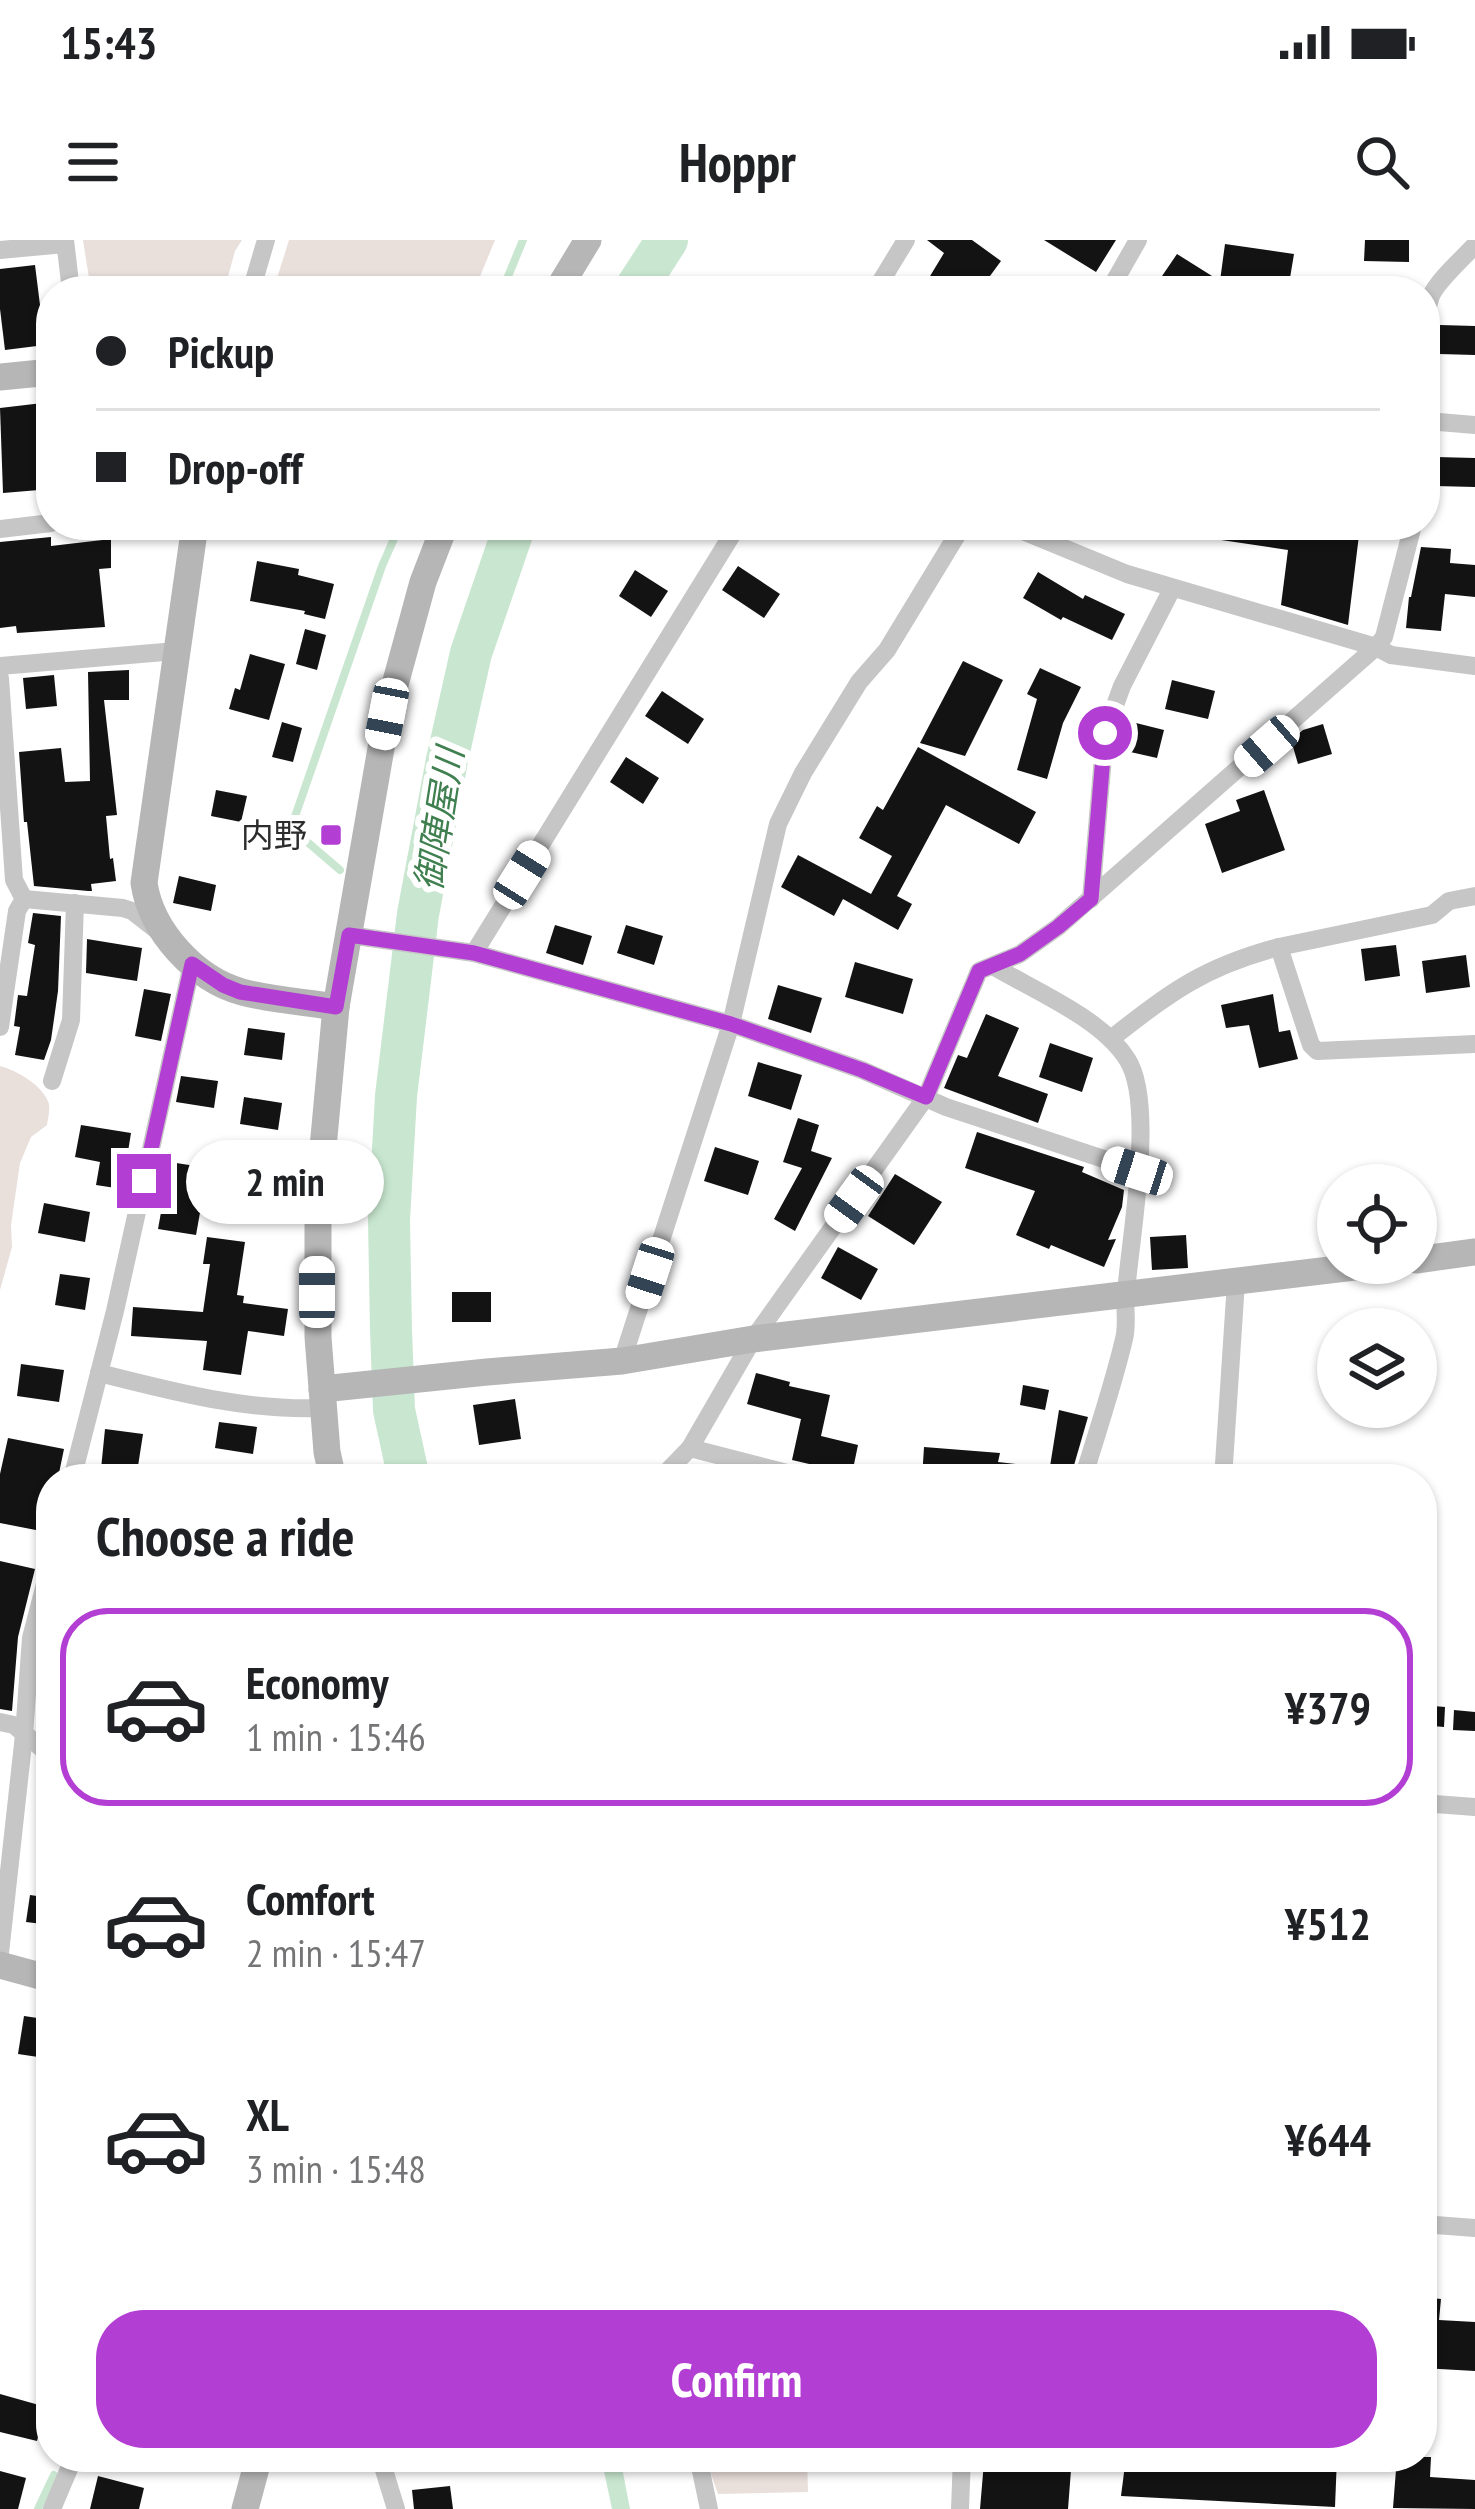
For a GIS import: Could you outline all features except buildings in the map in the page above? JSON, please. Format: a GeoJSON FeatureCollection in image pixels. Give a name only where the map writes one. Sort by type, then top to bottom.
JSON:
{"type":"FeatureCollection","features":[{"type":"Feature","properties":{"kind":"street"},"geometry":{"type":"LineString","coordinates":[[255,276],[266,240]]}},
{"type":"Feature","properties":{"kind":"street"},"geometry":{"type":"LineString","coordinates":[[565,276],[588,240]]}},
{"type":"Feature","properties":{"kind":"street"},"geometry":{"type":"LineString","coordinates":[[884,276],[906,240]]}},
{"type":"Feature","properties":{"kind":"street"},"geometry":{"type":"LineString","coordinates":[[1118,276],[1138,240]]}},
{"type":"Feature","properties":{"kind":"street"},"geometry":{"type":"LineString","coordinates":[[0,250],[65,242],[69,276]]}},
{"type":"Feature","properties":{"kind":"street"},"geometry":{"type":"LineString","coordinates":[[1440,284],[1475,245]]}},
{"type":"Feature","properties":{"kind":"street"},"geometry":{"type":"LineString","coordinates":[[0,377],[36,373]]}},
{"type":"Feature","properties":{"kind":"street"},"geometry":{"type":"LineString","coordinates":[[1440,429],[1475,425]]}},
{"type":"Feature","properties":{"kind":"street"},"geometry":{"type":"LineString","coordinates":[[0,529],[36,525]]}},
{"type":"Feature","properties":{"kind":"street"},"geometry":{"type":"LineString","coordinates":[[167,938],[149,907],[144,884],[193,540]]}},
{"type":"Feature","properties":{"kind":"street"},"geometry":{"type":"LineString","coordinates":[[330,1464],[331,1394],[317,1337],[317,1202],[336,1007],[360,936],[387,714],[440,540]]}},
{"type":"Feature","properties":{"kind":"street"},"geometry":{"type":"LineString","coordinates":[[474,953],[729,540]]}},
{"type":"Feature","properties":{"kind":"street"},"geometry":{"type":"LineString","coordinates":[[622,1361],[731,1024],[778,824],[802,772],[859,682],[887,650],[954,540]]}},
{"type":"Feature","properties":{"kind":"street"},"geometry":{"type":"LineString","coordinates":[[1044,540],[1172,589],[1391,655],[1475,666]]}},
{"type":"Feature","properties":{"kind":"street"},"geometry":{"type":"LineString","coordinates":[[675,1464],[690,1448],[753,1339],[926,1097],[979,971],[1020,954],[1058,927],[1376,647],[1384,637],[1409,540]]}},
{"type":"Feature","properties":{"kind":"street"},"geometry":{"type":"LineString","coordinates":[[1091,899],[1105,733],[1122,686],[1172,589]]}},
{"type":"Feature","properties":{"kind":"street"},"geometry":{"type":"LineString","coordinates":[[0,666],[176,651]]}},
{"type":"Feature","properties":{"kind":"street"},"geometry":{"type":"LineString","coordinates":[[0,679],[3,794],[14,880],[24,899]]}},
{"type":"Feature","properties":{"kind":"street"},"geometry":{"type":"LineString","coordinates":[[1112,1038],[1175,988],[1227,962],[1279,946],[1432,915],[1449,901],[1475,896]]}},
{"type":"Feature","properties":{"kind":"street"},"geometry":{"type":"LineString","coordinates":[[24,899],[132,911],[223,985],[240,992],[336,1007]]}},
{"type":"Feature","properties":{"kind":"street"},"geometry":{"type":"LineString","coordinates":[[0,1027],[17,911],[24,899]]}},
{"type":"Feature","properties":{"kind":"street"},"geometry":{"type":"LineString","coordinates":[[52,1081],[71,1020],[74,903]]}},
{"type":"Feature","properties":{"kind":"street"},"geometry":{"type":"LineString","coordinates":[[360,936],[474,953],[731,1024],[1137,1171]]}},
{"type":"Feature","properties":{"kind":"street"},"geometry":{"type":"LineString","coordinates":[[1279,946],[1310,1045],[1317,1052],[1475,1044]]}},
{"type":"Feature","properties":{"kind":"street"},"geometry":{"type":"LineString","coordinates":[[76,1464],[192,964]]}},
{"type":"Feature","properties":{"kind":"street"},"geometry":{"type":"LineString","coordinates":[[993,966],[1103,1030],[1134,1072],[1138,1090],[1126,1333],[1087,1464]]}},
{"type":"Feature","properties":{"kind":"street"},"geometry":{"type":"LineString","coordinates":[[1437,1257],[1475,1252]]}},
{"type":"Feature","properties":{"kind":"street"},"geometry":{"type":"LineString","coordinates":[[99,1373],[206,1400],[277,1409],[331,1394],[433,1378],[622,1361],[753,1339],[1317,1272]]}},
{"type":"Feature","properties":{"kind":"street"},"geometry":{"type":"LineString","coordinates":[[1224,1464],[1236,1282]]}},
{"type":"Feature","properties":{"kind":"street"},"geometry":{"type":"LineString","coordinates":[[690,1448],[752,1464]]}},
{"type":"Feature","properties":{"kind":"street"},"geometry":{"type":"LineString","coordinates":[[0,1953],[36,1619]]}},
{"type":"Feature","properties":{"kind":"street"},"geometry":{"type":"LineString","coordinates":[[0,1722],[14,1725],[36,1743]]}},
{"type":"Feature","properties":{"kind":"street"},"geometry":{"type":"LineString","coordinates":[[24,1732],[36,1735]]}},
{"type":"Feature","properties":{"kind":"street"},"geometry":{"type":"LineString","coordinates":[[1437,1804],[1475,1807]]}},
{"type":"Feature","properties":{"kind":"street"},"geometry":{"type":"LineString","coordinates":[[0,1965],[36,1975]]}},
{"type":"Feature","properties":{"kind":"street"},"geometry":{"type":"LineString","coordinates":[[1437,2225],[1475,2228]]}},
{"type":"Feature","properties":{"kind":"street"},"geometry":{"type":"LineString","coordinates":[[52,2509],[68,2472]]}},
{"type":"Feature","properties":{"kind":"street"},"geometry":{"type":"LineString","coordinates":[[245,2509],[256,2472]]}},
{"type":"Feature","properties":{"kind":"street"},"geometry":{"type":"LineString","coordinates":[[385,2472],[396,2509]]}},
{"type":"Feature","properties":{"kind":"street"},"geometry":{"type":"LineString","coordinates":[[701,2472],[709,2509]]}},
{"type":"Feature","properties":{"kind":"street"},"geometry":{"type":"LineString","coordinates":[[960,2509],[961,2472]]}},
{"type":"Feature","properties":{"kind":"shaded area"},"geometry":{"type":"Polygon","coordinates":[[[83,240],[242,240],[228,276],[89,276],[83,240]]]}},
{"type":"Feature","properties":{"kind":"shaded area"},"geometry":{"type":"Polygon","coordinates":[[[289,240],[495,240],[480,276],[278,276],[289,240]]]}},
{"type":"Feature","properties":{"kind":"shaded area"},"geometry":{"type":"Polygon","coordinates":[[[0,1066],[36,1085],[49,1109],[47,1125],[31,1137],[20,1163],[12,1247],[0,1290],[0,1066]]]}},
{"type":"Feature","properties":{"kind":"shaded area"},"geometry":{"type":"Polygon","coordinates":[[[604,2472],[623,2472],[630,2509],[612,2509],[604,2472]]]}},
{"type":"Feature","properties":{"kind":"shaded area"},"geometry":{"type":"Polygon","coordinates":[[[710,2472],[807,2472],[808,2492],[718,2494],[710,2472]]]}},
{"type":"Feature","properties":{"kind":"waterway"},"geometry":{"type":"LineString","coordinates":[[508,276],[523,240]]}},
{"type":"Feature","properties":{"kind":"waterway","name":"御陣屋川"},"geometry":{"type":"LineString","coordinates":[[644,276],[667,240]]}},
{"type":"Feature","properties":{"kind":"waterway"},"geometry":{"type":"LineString","coordinates":[[340,870],[291,828],[393,540]]}},
{"type":"Feature","properties":{"kind":"waterway","name":"御陣屋川"},"geometry":{"type":"LineString","coordinates":[[406,1464],[394,1410],[391,1330],[389,1220],[396,1096],[418,914],[447,760],[471,653],[510,540]]}},
{"type":"Feature","properties":{"kind":"waterway"},"geometry":{"type":"LineString","coordinates":[[38,2509],[54,2475]]}},
{"type":"Feature","properties":{"kind":"place","name":"内野"},"geometry":{"type":"Point","coordinates":[331,835]}},
{"type":"Feature","properties":{"kind":"route"},"geometry":{"type":"LineString","coordinates":[[144,1181],[192,964],[240,992],[336,1007],[349,935],[474,953],[731,1024],[926,1097],[979,971],[1020,954],[1091,899],[1105,733]]}}]}
